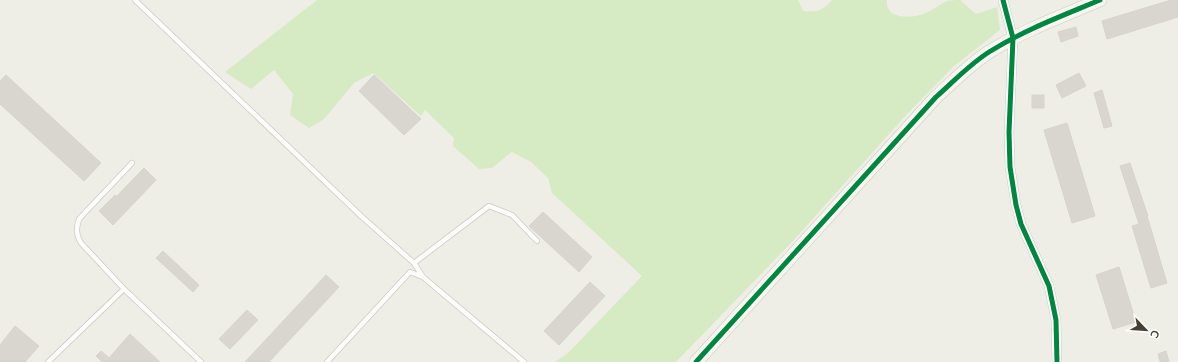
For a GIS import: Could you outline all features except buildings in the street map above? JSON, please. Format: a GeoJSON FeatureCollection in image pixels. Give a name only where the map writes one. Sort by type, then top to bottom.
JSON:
{"type":"FeatureCollection","features":[{"type":"Feature","properties":{"kind":"street"},"geometry":{"type":"LineString","coordinates":[[1003,0],[1013,38],[1009,132],[1010,167],[1016,205],[1021,224],[1048,286],[1056,320],[1057,362]]}},
{"type":"Feature","properties":{"kind":"street"},"geometry":{"type":"LineString","coordinates":[[696,362],[936,98],[966,69],[989,52],[1013,38],[1100,0]]}},
{"type":"Feature","properties":{"kind":"lane"},"geometry":{"type":"LineString","coordinates":[[135,0],[361,216],[414,263],[423,277],[524,362]]}},
{"type":"Feature","properties":{"kind":"lane"},"geometry":{"type":"LineString","coordinates":[[132,163],[79,219],[76,228],[78,236],[81,243],[124,289],[202,362]]}},
{"type":"Feature","properties":{"kind":"lane"},"geometry":{"type":"LineString","coordinates":[[414,263],[489,206],[512,215],[537,241]]}},
{"type":"Feature","properties":{"kind":"lane"},"geometry":{"type":"LineString","coordinates":[[327,362],[410,272],[423,277]]}},
{"type":"Feature","properties":{"kind":"lane"},"geometry":{"type":"LineString","coordinates":[[48,362],[124,289]]}},
{"type":"Feature","properties":{"kind":"green space"},"geometry":{"type":"Polygon","coordinates":[[[317,0],[798,0],[803,11],[812,12],[823,8],[832,0],[887,0],[890,11],[900,16],[907,17],[926,13],[947,1],[960,0],[976,14],[997,7],[1000,30],[954,66],[907,114],[791,243],[676,362],[555,362],[568,353],[642,276],[552,193],[548,178],[531,162],[512,152],[492,168],[479,169],[453,146],[454,138],[425,110],[421,116],[373,73],[354,83],[324,119],[309,128],[290,115],[293,94],[274,70],[251,89],[225,72],[317,0]]]}},
{"type":"Feature","properties":{"kind":"cycle path"},"geometry":{"type":"LineString","coordinates":[[1003,0],[1013,38],[1009,132],[1010,167],[1016,205],[1021,224],[1049,286],[1056,320],[1057,362]]}},
{"type":"Feature","properties":{"kind":"cycle path"},"geometry":{"type":"LineString","coordinates":[[696,362],[936,97],[962,73],[975,62],[1002,44],[1043,24],[1100,0]]}}]}
